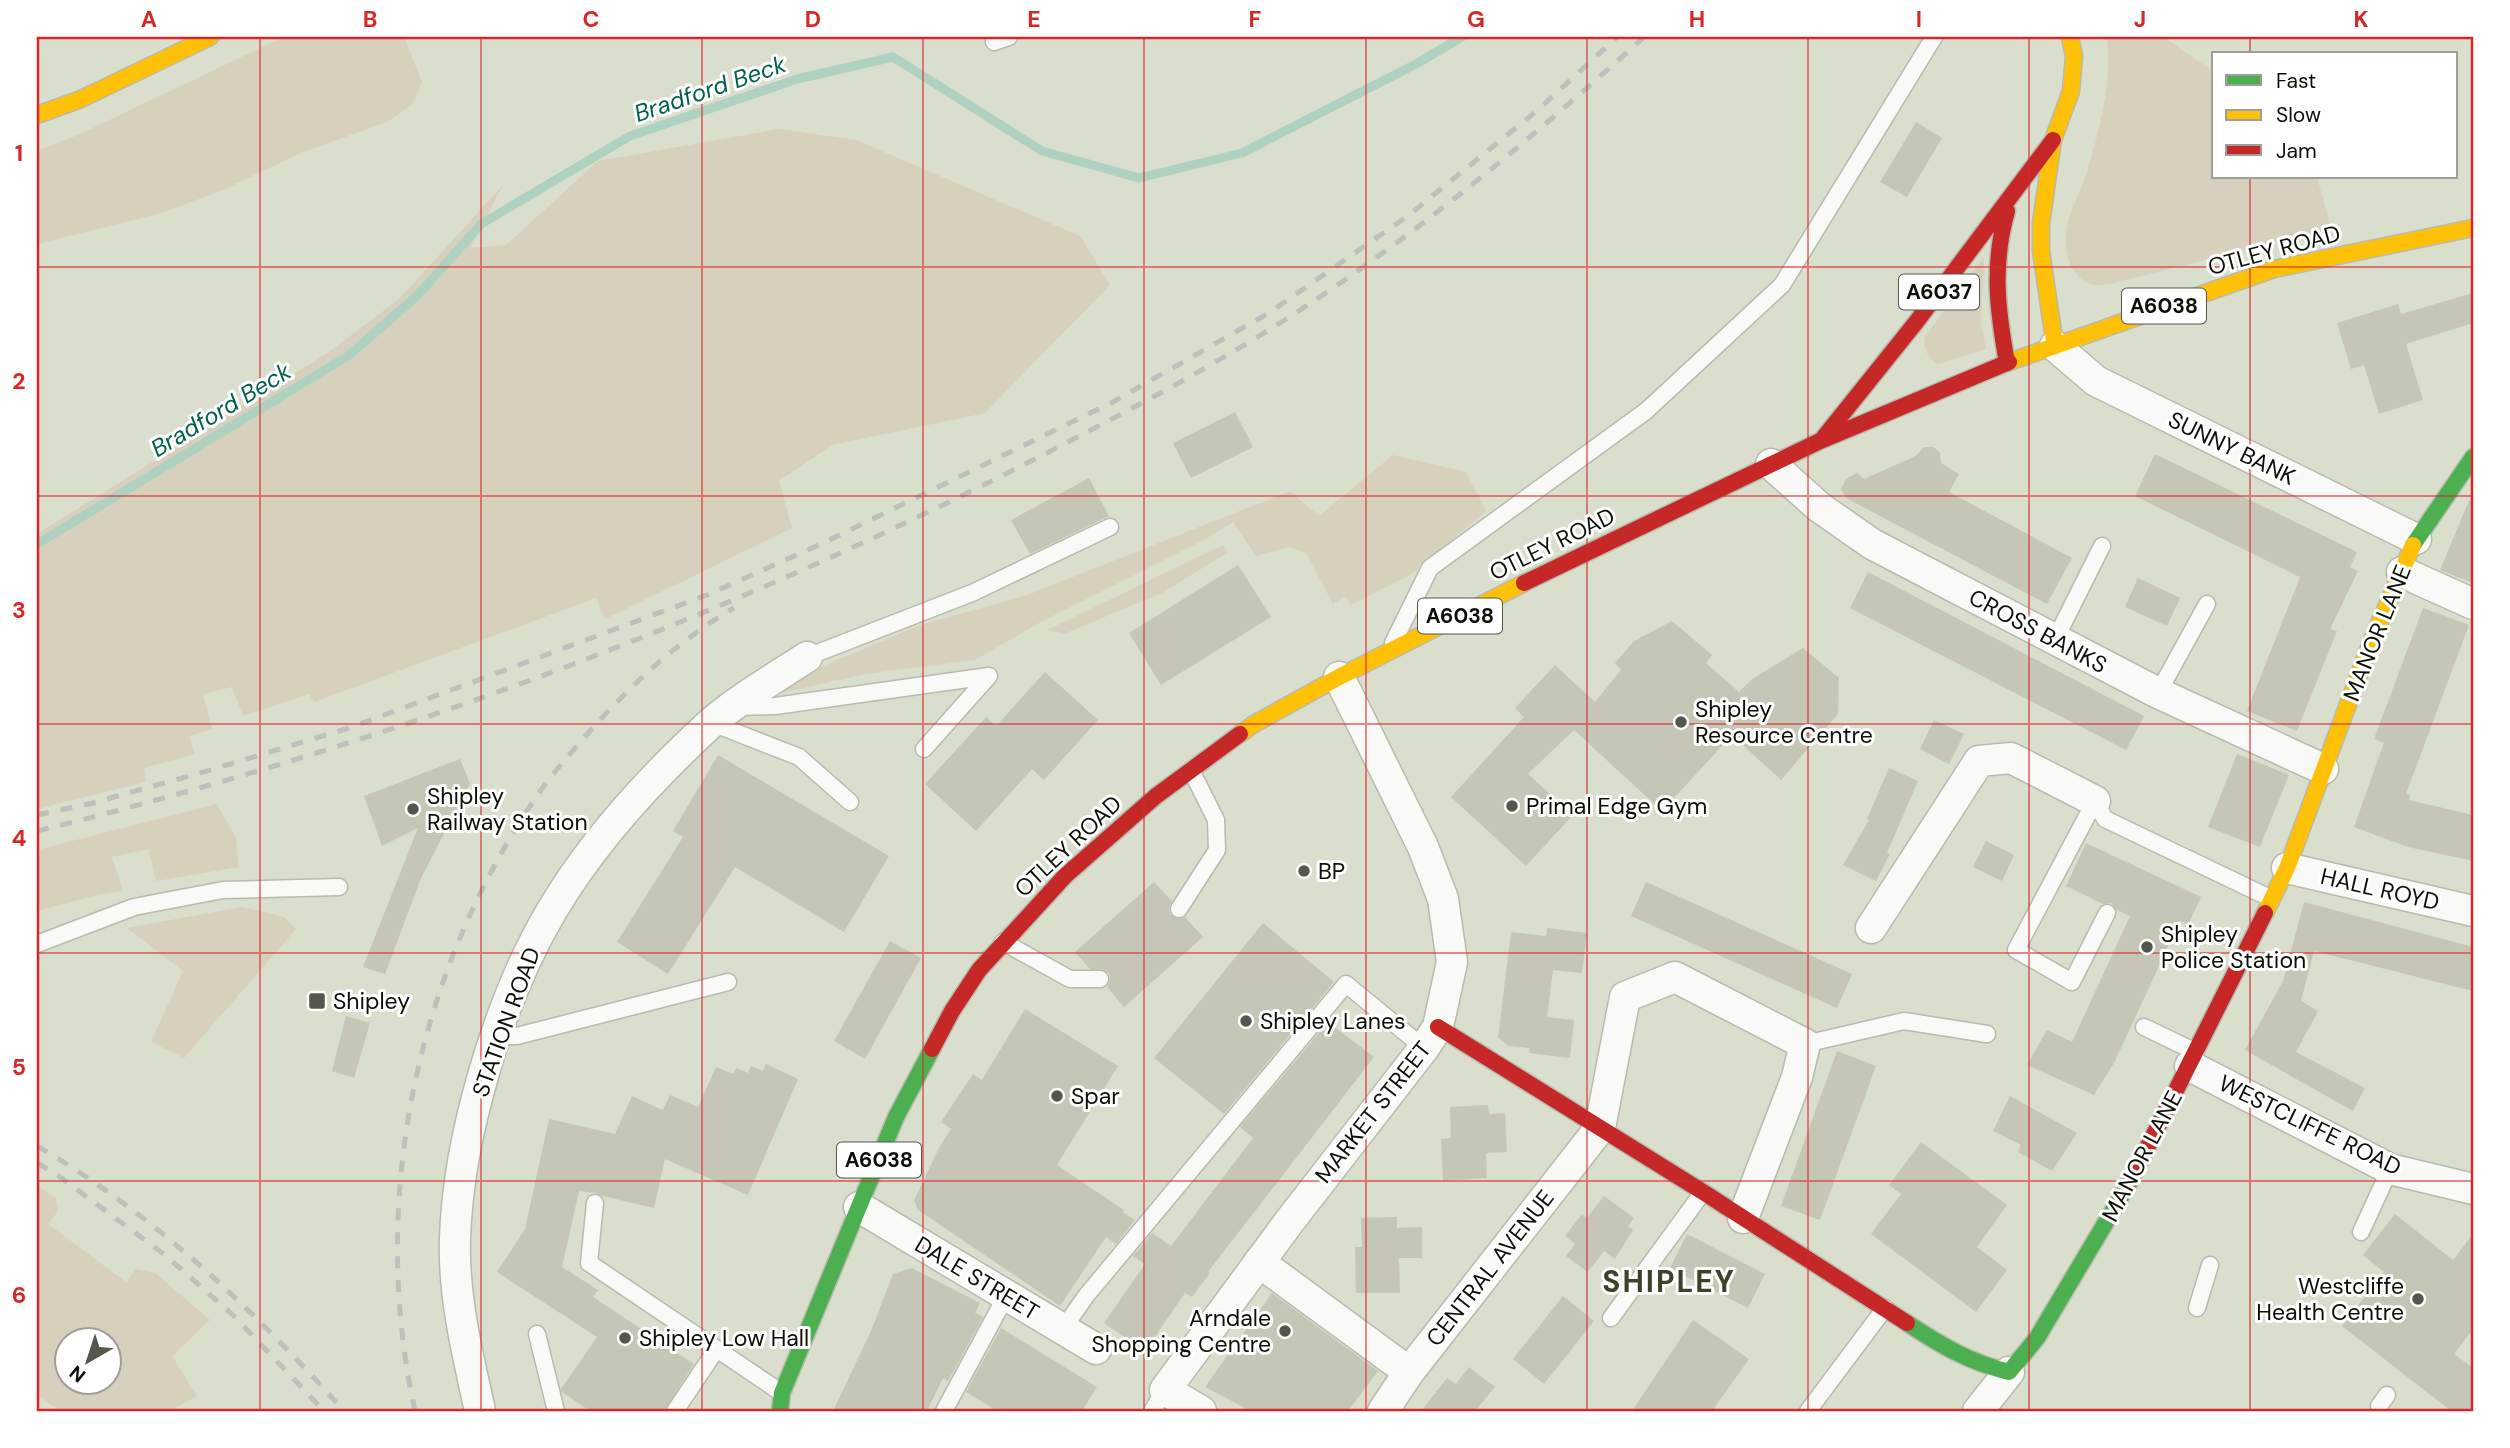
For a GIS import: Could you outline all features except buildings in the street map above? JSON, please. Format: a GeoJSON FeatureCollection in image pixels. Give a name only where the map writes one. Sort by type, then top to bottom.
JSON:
{"type":"FeatureCollection","features":[{"type":"Feature","properties":{"kind":"main road"},"geometry":{"type":"LineString","coordinates":[[37,116],[81,99],[210,37]]}},
{"type":"Feature","properties":{"kind":"main road","name":"A6037"},"geometry":{"type":"LineString","coordinates":[[2055,346],[2042,251],[2043,211],[2053,140],[2071,91],[2074,56],[2070,37]]}},
{"type":"Feature","properties":{"kind":"main road","name":"A6037"},"geometry":{"type":"LineString","coordinates":[[1821,441],[1917,321],[2053,140]]}},
{"type":"Feature","properties":{"kind":"main road","name":"A6037"},"geometry":{"type":"LineString","coordinates":[[2007,363],[1996,297],[1995,270],[1998,238],[2012,194]]}},
{"type":"Feature","properties":{"kind":"main road","name":"OTLEY ROAD"},"geometry":{"type":"LineString","coordinates":[[780,1411],[782,1393],[896,1117],[923,1063],[972,980],[1003,942],[1065,876],[1156,796],[1254,723],[1580,555],[1821,441],[2007,363],[2274,269],[2473,228]]}},
{"type":"Feature","properties":{"kind":"main road","name":"MANOR LANE"},"geometry":{"type":"LineString","coordinates":[[2009,1372],[2037,1338],[2119,1203],[2196,1054],[2287,868],[2372,640],[2416,539],[2473,457]]}},
{"type":"Feature","properties":{"kind":"main road"},"geometry":{"type":"LineString","coordinates":[[1431,1038],[1600,1128],[1941,1345],[1978,1364],[2009,1372]]}},
{"type":"Feature","properties":{"kind":"main road","name":"OTLEY ROAD"},"geometry":{"type":"LineString","coordinates":[[761,1411],[782,1393]]}},
{"type":"Feature","properties":{"kind":"street","name":"SUNNY BANK"},"geometry":{"type":"LineString","coordinates":[[2055,346],[2096,381],[2416,539]]}},
{"type":"Feature","properties":{"kind":"street","name":"CROSS BANKS"},"geometry":{"type":"LineString","coordinates":[[1771,464],[1819,506],[1872,544],[2158,693],[2323,769]]}},
{"type":"Feature","properties":{"kind":"street"},"geometry":{"type":"LineString","coordinates":[[2402,572],[2473,604]]}},
{"type":"Feature","properties":{"kind":"street","name":"STATION ROAD"},"geometry":{"type":"LineString","coordinates":[[480,1411],[459,1308],[454,1240],[461,1172],[477,1099],[523,967],[551,912],[582,865],[644,789],[722,715],[807,657]]}},
{"type":"Feature","properties":{"kind":"street","name":"MARKET STREET"},"geometry":{"type":"LineString","coordinates":[[1159,1401],[1259,1262],[1431,1038],[1452,962],[1443,899],[1423,847],[1339,677]]}},
{"type":"Feature","properties":{"kind":"street"},"geometry":{"type":"LineString","coordinates":[[1871,928],[1979,761],[2011,758],[2095,801]]}},
{"type":"Feature","properties":{"kind":"street","name":"HALL ROYD"},"geometry":{"type":"LineString","coordinates":[[2287,868],[2473,911]]}},
{"type":"Feature","properties":{"kind":"street","name":"CENTRAL AVENUE"},"geometry":{"type":"LineString","coordinates":[[1383,1411],[1409,1372],[1600,1128],[1625,997],[1675,977],[1805,1044]]}},
{"type":"Feature","properties":{"kind":"street"},"geometry":{"type":"LineString","coordinates":[[1743,1218],[1797,1077],[1805,1044]]}},
{"type":"Feature","properties":{"kind":"street","name":"WESTCLIFFE ROAD"},"geometry":{"type":"LineString","coordinates":[[2196,1054],[2390,1169],[2473,1189]]}},
{"type":"Feature","properties":{"kind":"street","name":"DALE STREET"},"geometry":{"type":"LineString","coordinates":[[859,1207],[1096,1349]]}},
{"type":"Feature","properties":{"kind":"street"},"geometry":{"type":"LineString","coordinates":[[1259,1262],[1409,1372]]}},
{"type":"Feature","properties":{"kind":"street"},"geometry":{"type":"LineString","coordinates":[[1978,1411],[2009,1372]]}},
{"type":"Feature","properties":{"kind":"street"},"geometry":{"type":"LineString","coordinates":[[1159,1401],[1201,1411]]}},
{"type":"Feature","properties":{"kind":"lane"},"geometry":{"type":"LineString","coordinates":[[1388,652],[1430,568],[1646,411],[1782,285],[1934,37]]}},
{"type":"Feature","properties":{"kind":"lane"},"geometry":{"type":"LineString","coordinates":[[807,657],[972,593],[1110,527]]}},
{"type":"Feature","properties":{"kind":"lane"},"geometry":{"type":"LineString","coordinates":[[2055,640],[2102,546]]}},
{"type":"Feature","properties":{"kind":"lane"},"geometry":{"type":"LineString","coordinates":[[2158,693],[2207,604]]}},
{"type":"Feature","properties":{"kind":"lane"},"geometry":{"type":"LineString","coordinates":[[722,715],[989,676],[924,749]]}},
{"type":"Feature","properties":{"kind":"lane"},"geometry":{"type":"LineString","coordinates":[[722,715],[799,757],[850,802]]}},
{"type":"Feature","properties":{"kind":"lane"},"geometry":{"type":"LineString","coordinates":[[1179,909],[1217,850],[1216,820],[1191,771]]}},
{"type":"Feature","properties":{"kind":"lane"},"geometry":{"type":"LineString","coordinates":[[2095,801],[2105,820],[2272,899]]}},
{"type":"Feature","properties":{"kind":"lane"},"geometry":{"type":"LineString","coordinates":[[2095,801],[2016,950],[2072,982],[2107,913]]}},
{"type":"Feature","properties":{"kind":"lane"},"geometry":{"type":"LineString","coordinates":[[37,944],[134,907],[223,890],[339,887]]}},
{"type":"Feature","properties":{"kind":"lane"},"geometry":{"type":"LineString","coordinates":[[1003,942],[1070,979],[1100,979]]}},
{"type":"Feature","properties":{"kind":"lane"},"geometry":{"type":"LineString","coordinates":[[497,1037],[517,1035],[728,982]]}},
{"type":"Feature","properties":{"kind":"lane"},"geometry":{"type":"LineString","coordinates":[[1063,1329],[1086,1296],[1346,984],[1431,1038]]}},
{"type":"Feature","properties":{"kind":"lane"},"geometry":{"type":"LineString","coordinates":[[1805,1044],[1904,1021],[1987,1034]]}},
{"type":"Feature","properties":{"kind":"lane"},"geometry":{"type":"LineString","coordinates":[[2193,1023],[2196,1054]]}},
{"type":"Feature","properties":{"kind":"lane"},"geometry":{"type":"LineString","coordinates":[[2144,1027],[2196,1054]]}},
{"type":"Feature","properties":{"kind":"lane"},"geometry":{"type":"LineString","coordinates":[[2361,1232],[2390,1169]]}},
{"type":"Feature","properties":{"kind":"lane"},"geometry":{"type":"LineString","coordinates":[[1611,1318],[1703,1192]]}},
{"type":"Feature","properties":{"kind":"lane"},"geometry":{"type":"LineString","coordinates":[[596,1203],[589,1263],[782,1393]]}},
{"type":"Feature","properties":{"kind":"lane"},"geometry":{"type":"LineString","coordinates":[[2197,1308],[2210,1265]]}},
{"type":"Feature","properties":{"kind":"lane"},"geometry":{"type":"LineString","coordinates":[[944,1411],[1006,1296]]}},
{"type":"Feature","properties":{"kind":"lane"},"geometry":{"type":"LineString","coordinates":[[1808,1411],[1885,1308]]}},
{"type":"Feature","properties":{"kind":"lane"},"geometry":{"type":"LineString","coordinates":[[537,1334],[556,1411]]}},
{"type":"Feature","properties":{"kind":"lane"},"geometry":{"type":"LineString","coordinates":[[676,1411],[716,1350]]}},
{"type":"Feature","properties":{"kind":"shaded area"},"geometry":{"type":"Polygon","coordinates":[[[283,37],[404,37],[422,82],[412,105],[387,122],[303,152],[223,190],[162,213],[37,244],[37,151],[78,135],[283,37]]]}},
{"type":"Feature","properties":{"kind":"shaded area"},"geometry":{"type":"Polygon","coordinates":[[[2106,37],[2164,37],[2212,71],[2212,178],[2317,178],[2331,228],[2110,284],[2093,285],[2085,282],[2070,264],[2065,240],[2067,225],[2086,175],[2100,125],[2108,52],[2106,37]]]}},
{"type":"Feature","properties":{"kind":"shaded area"},"geometry":{"type":"Polygon","coordinates":[[[779,129],[856,140],[1080,236],[1110,285],[985,413],[832,445],[779,481],[792,528],[605,619],[596,598],[314,702],[309,694],[243,716],[232,687],[203,694],[212,729],[189,736],[195,754],[144,768],[146,782],[37,809],[37,534],[326,354],[399,299],[503,185],[470,248],[506,245],[598,161],[779,129]]]}},
{"type":"Feature","properties":{"kind":"shaded area"},"geometry":{"type":"Polygon","coordinates":[[[1984,257],[1981,324],[1986,349],[1938,364],[1927,353],[1924,338],[1984,257]]]}},
{"type":"Feature","properties":{"kind":"shaded area"},"geometry":{"type":"Polygon","coordinates":[[[1393,455],[1466,472],[1486,511],[1410,575],[1350,605],[1346,596],[1333,604],[1307,554],[1289,547],[1256,556],[1233,522],[1204,540],[1039,623],[975,660],[865,674],[777,694],[814,670],[918,626],[1030,594],[1290,491],[1319,516],[1393,455]]]}},
{"type":"Feature","properties":{"kind":"shaded area"},"geometry":{"type":"Polygon","coordinates":[[[1223,545],[1228,552],[1164,592],[1064,634],[1047,630],[1223,545]]]}},
{"type":"Feature","properties":{"kind":"shaded area"},"geometry":{"type":"Polygon","coordinates":[[[217,804],[236,838],[239,867],[156,881],[149,849],[112,857],[123,891],[37,911],[37,850],[217,804]]]}},
{"type":"Feature","properties":{"kind":"shaded area"},"geometry":{"type":"Polygon","coordinates":[[[242,907],[284,917],[296,929],[184,1058],[151,1042],[183,971],[127,928],[242,907]]]}},
{"type":"Feature","properties":{"kind":"shaded area"},"geometry":{"type":"Polygon","coordinates":[[[37,1186],[56,1198],[58,1211],[48,1224],[126,1282],[136,1269],[155,1273],[210,1320],[172,1356],[197,1396],[174,1411],[61,1411],[37,1396],[37,1186]]]}},
{"type":"Feature","properties":{"kind":"waterway","name":"Bradford Beck"},"geometry":{"type":"LineString","coordinates":[[37,544],[348,356],[418,295],[481,224],[630,136],[797,79],[893,57],[1042,151],[1139,178],[1242,153],[1416,64],[1462,37]]}},
{"type":"Feature","properties":{"kind":"railway"},"geometry":{"type":"LineString","coordinates":[[37,815],[93,803],[349,728],[707,595],[821,544],[1111,403],[1269,313],[1409,215],[1539,109],[1617,37]]}},
{"type":"Feature","properties":{"kind":"railway"},"geometry":{"type":"LineString","coordinates":[[37,831],[291,761],[542,676],[787,577],[1025,464],[1211,364],[1322,296],[1465,190],[1556,115],[1644,37]]}},
{"type":"Feature","properties":{"kind":"railway"},"geometry":{"type":"LineString","coordinates":[[415,1411],[402,1332],[397,1253],[401,1173],[413,1094],[432,1016],[459,941],[493,869],[534,800],[561,765],[606,713],[640,680],[695,634],[734,608]]}},
{"type":"Feature","properties":{"kind":"railway"},"geometry":{"type":"LineString","coordinates":[[37,1146],[122,1202],[201,1266],[275,1337],[344,1411]]}},
{"type":"Feature","properties":{"kind":"railway"},"geometry":{"type":"LineString","coordinates":[[37,1163],[56,1174],[165,1255],[233,1315],[324,1411]]}},
{"type":"Feature","properties":{"kind":"traffic: fast"},"geometry":{"type":"LineString","coordinates":[[2413,545],[2473,457]]}},
{"type":"Feature","properties":{"kind":"traffic: fast"},"geometry":{"type":"LineString","coordinates":[[780,1411],[782,1393],[896,1117],[932,1049]]}},
{"type":"Feature","properties":{"kind":"traffic: fast"},"geometry":{"type":"LineString","coordinates":[[1907,1323],[1956,1352],[2009,1372],[2037,1338],[2131,1180]]}},
{"type":"Feature","properties":{"kind":"traffic: slow"},"geometry":{"type":"LineString","coordinates":[[37,115],[81,99],[210,37]]}},
{"type":"Feature","properties":{"kind":"traffic: slow"},"geometry":{"type":"LineString","coordinates":[[2055,346],[2041,251],[2041,223],[2053,140],[2071,91],[2074,56],[2070,37]]}},
{"type":"Feature","properties":{"kind":"traffic: slow"},"geometry":{"type":"LineString","coordinates":[[2009,362],[2274,269],[2473,228]]}},
{"type":"Feature","properties":{"kind":"traffic: slow"},"geometry":{"type":"LineString","coordinates":[[2265,913],[2287,868],[2372,640],[2413,545]]}},
{"type":"Feature","properties":{"kind":"traffic: slow"},"geometry":{"type":"LineString","coordinates":[[1240,734],[1339,677],[1524,583]]}},
{"type":"Feature","properties":{"kind":"traffic: jam"},"geometry":{"type":"LineString","coordinates":[[1824,437],[1917,321],[2053,140]]}},
{"type":"Feature","properties":{"kind":"traffic: jam"},"geometry":{"type":"LineString","coordinates":[[2007,211],[1998,268],[2001,324],[2007,363]]}},
{"type":"Feature","properties":{"kind":"traffic: jam"},"geometry":{"type":"LineString","coordinates":[[1524,583],[1820,441],[2009,362]]}},
{"type":"Feature","properties":{"kind":"traffic: jam"},"geometry":{"type":"LineString","coordinates":[[932,1049],[952,1011],[979,970],[1065,876],[1156,796],[1240,734]]}},
{"type":"Feature","properties":{"kind":"traffic: jam"},"geometry":{"type":"LineString","coordinates":[[2131,1180],[2265,913]]}},
{"type":"Feature","properties":{"kind":"traffic: jam"},"geometry":{"type":"LineString","coordinates":[[1438,1027],[1907,1323]]}},
{"type":"Feature","properties":{"kind":"place","name":"Shipley Resource Centre"},"geometry":{"type":"Point","coordinates":[1681,722]}},
{"type":"Feature","properties":{"kind":"place","name":"Primal Edge Gym"},"geometry":{"type":"Point","coordinates":[1512,806]}},
{"type":"Feature","properties":{"kind":"place","name":"Shipley Railway Station"},"geometry":{"type":"Point","coordinates":[413,809]}},
{"type":"Feature","properties":{"kind":"place","name":"BP"},"geometry":{"type":"Point","coordinates":[1304,871]}},
{"type":"Feature","properties":{"kind":"place","name":"Shipley Police Station"},"geometry":{"type":"Point","coordinates":[2147,947]}},
{"type":"Feature","properties":{"kind":"place","name":"Shipley"},"geometry":{"type":"Point","coordinates":[317,1001]}},
{"type":"Feature","properties":{"kind":"place","name":"Shipley Lanes"},"geometry":{"type":"Point","coordinates":[1246,1021]}},
{"type":"Feature","properties":{"kind":"place","name":"Spar"},"geometry":{"type":"Point","coordinates":[1057,1096]}},
{"type":"Feature","properties":{"kind":"place","name":"Westcliffe Health Centre"},"geometry":{"type":"Point","coordinates":[2418,1299]}},
{"type":"Feature","properties":{"kind":"place","name":"Arndale Shopping Centre"},"geometry":{"type":"Point","coordinates":[1285,1331]}},
{"type":"Feature","properties":{"kind":"place","name":"Shipley Low Hall"},"geometry":{"type":"Point","coordinates":[625,1338]}},
{"type":"Feature","properties":{"kind":"district","name":"SHIPLEY"},"geometry":{"type":"Point","coordinates":[1669,1282]}}]}
